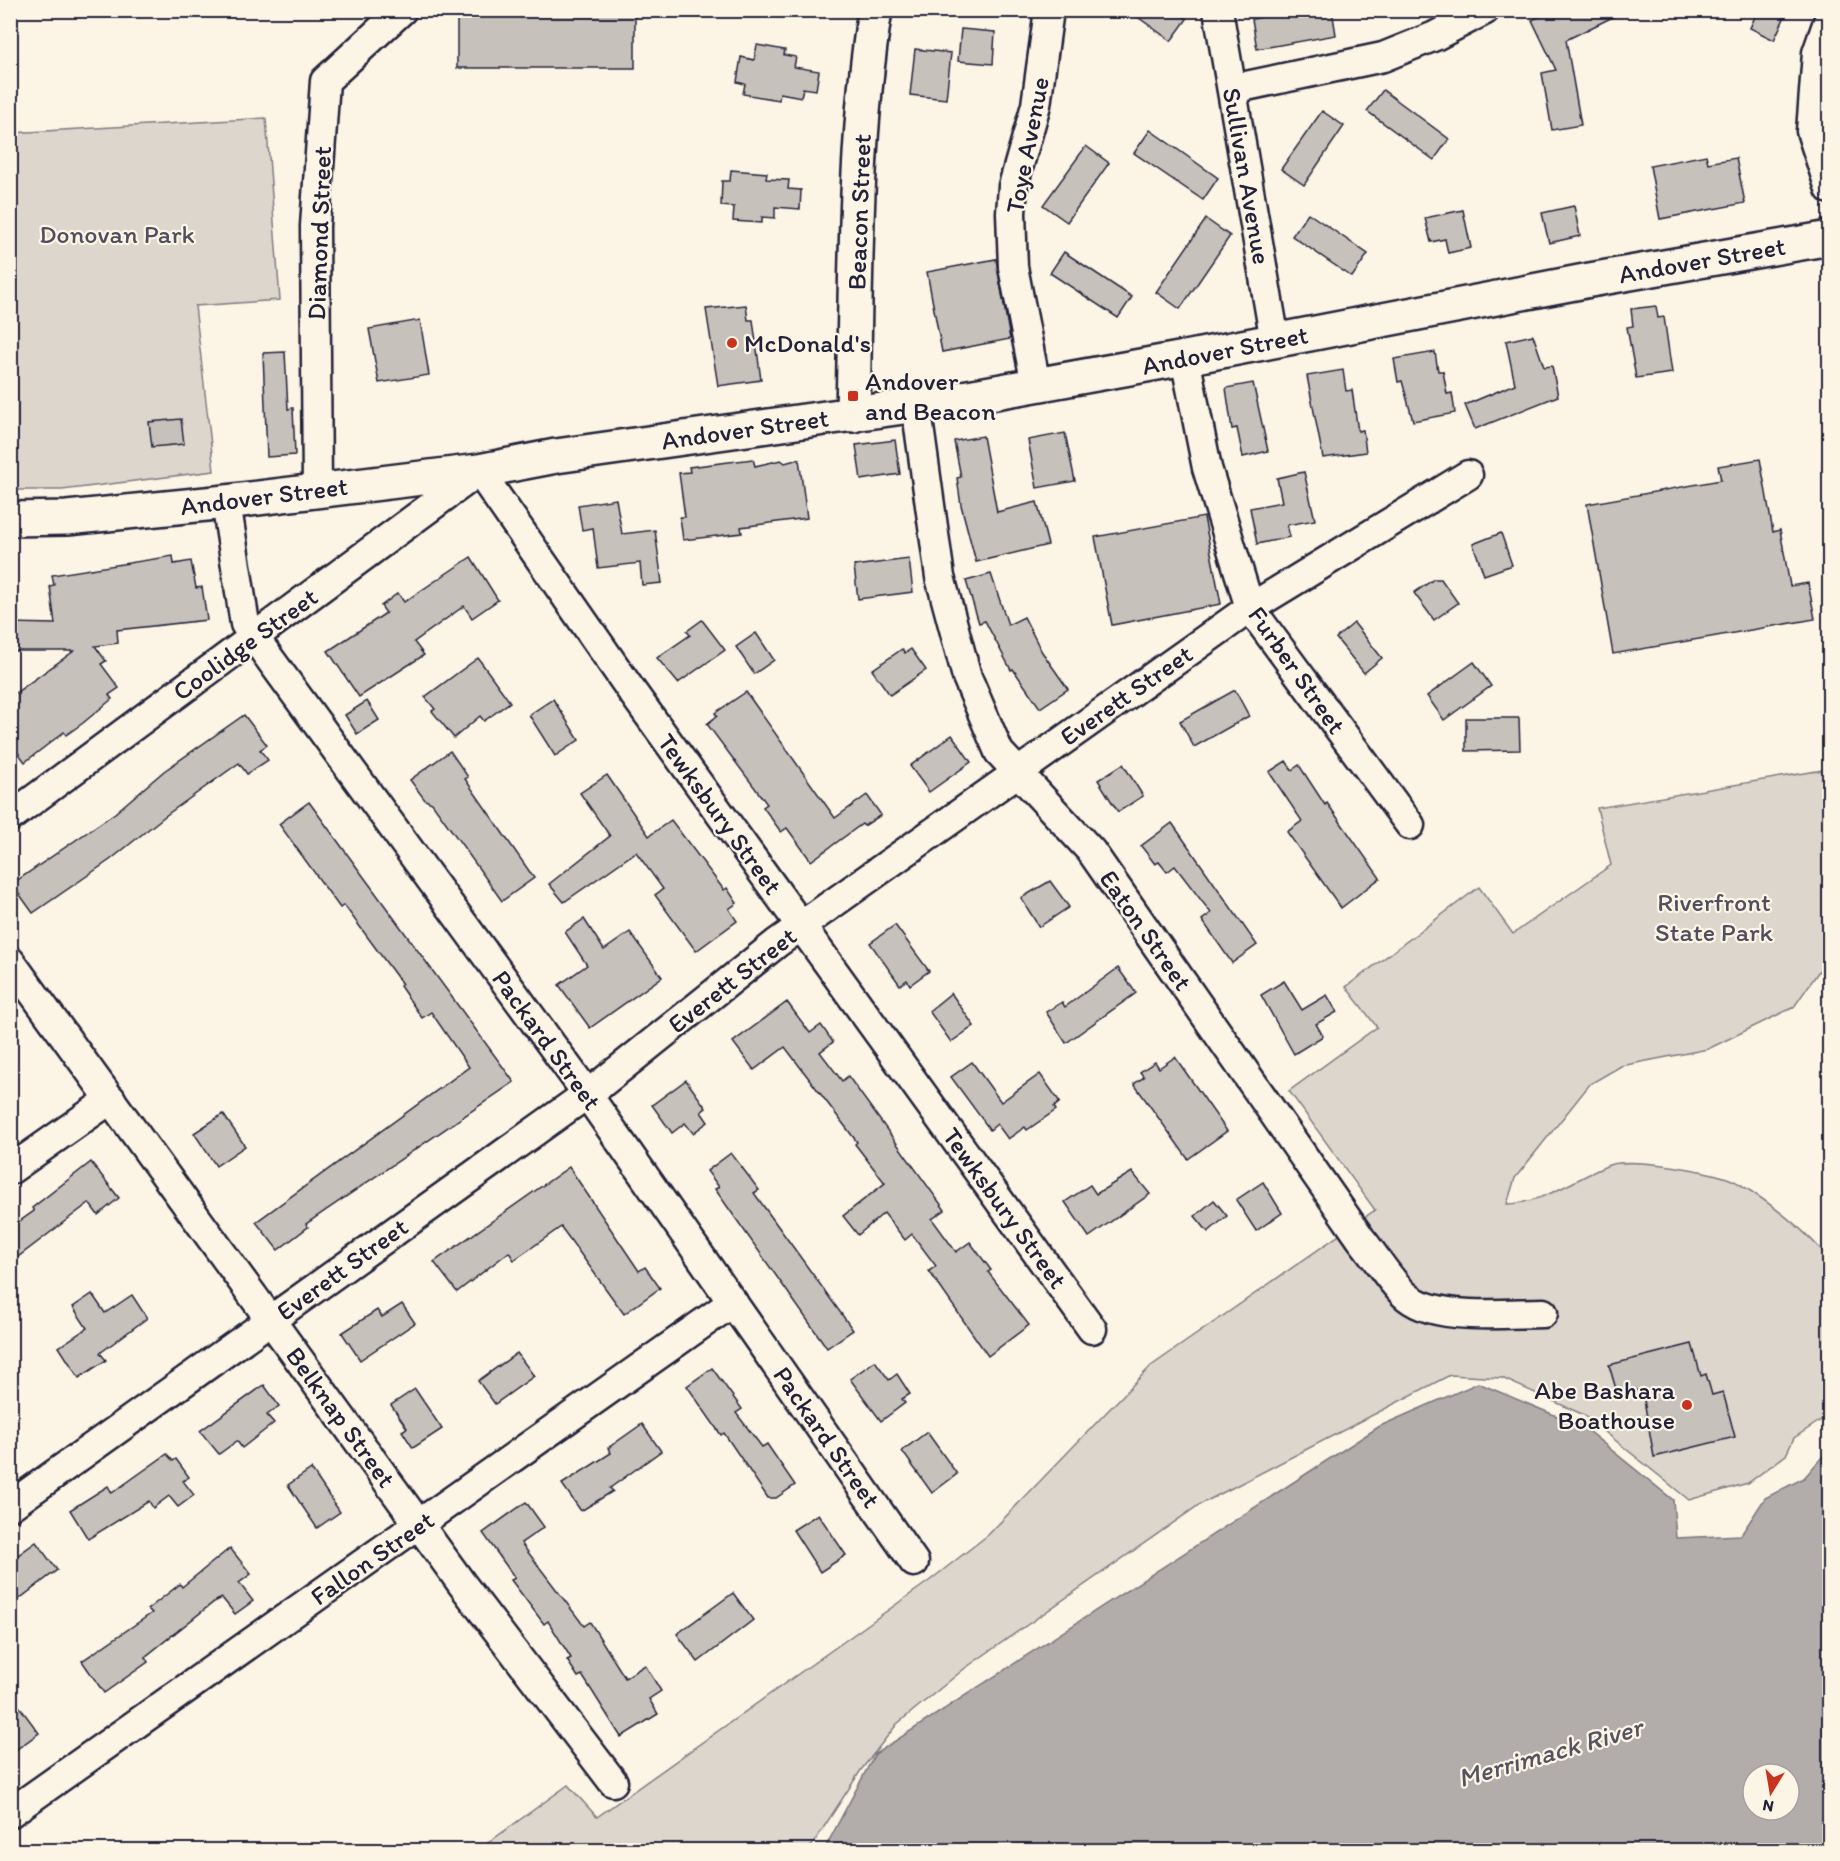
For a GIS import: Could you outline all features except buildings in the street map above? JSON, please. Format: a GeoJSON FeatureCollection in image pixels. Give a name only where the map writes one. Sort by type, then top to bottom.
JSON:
{"type":"FeatureCollection","features":[{"type":"Feature","properties":{"kind":"main road","name":"Beacon Street"},"geometry":{"type":"LineString","coordinates":[[853,415],[858,194],[869,50],[875,10]]}},
{"type":"Feature","properties":{"kind":"main road","name":"Andover Street"},"geometry":{"type":"LineString","coordinates":[[10,519],[67,518],[226,502],[479,471],[556,456],[853,415],[1036,385],[1590,280],[1830,238]]}},
{"type":"Feature","properties":{"kind":"street","name":"Diamond Street"},"geometry":{"type":"LineString","coordinates":[[317,490],[315,226],[325,81],[402,10]]}},
{"type":"Feature","properties":{"kind":"street","name":"Toye Avenue"},"geometry":{"type":"LineString","coordinates":[[1036,385],[1013,267],[1011,213],[1013,186],[1036,105],[1049,10]]}},
{"type":"Feature","properties":{"kind":"street","name":"Sullivan Avenue"},"geometry":{"type":"LineString","coordinates":[[1218,10],[1275,341]]}},
{"type":"Feature","properties":{"kind":"street"},"geometry":{"type":"LineString","coordinates":[[1232,89],[1383,57],[1435,36],[1485,10]]}},
{"type":"Feature","properties":{"kind":"street"},"geometry":{"type":"LineString","coordinates":[[1830,16],[1817,53],[1811,131],[1830,189]]}},
{"type":"Feature","properties":{"kind":"street","name":"Furber Street"},"geometry":{"type":"LineString","coordinates":[[1185,358],[1207,468],[1250,608],[1410,825]]}},
{"type":"Feature","properties":{"kind":"street","name":"Eaton Street"},"geometry":{"type":"LineString","coordinates":[[916,405],[940,577],[967,677],[999,752],[1091,851],[1361,1239],[1404,1294],[1420,1305],[1444,1311],[1543,1313]]}},
{"type":"Feature","properties":{"kind":"street","name":"Coolidge Street"},"geometry":{"type":"LineString","coordinates":[[10,817],[479,471]]}},
{"type":"Feature","properties":{"kind":"street","name":"Tewksbury Street"},"geometry":{"type":"LineString","coordinates":[[479,471],[633,693],[1092,1329]]}},
{"type":"Feature","properties":{"kind":"street","name":"Everett Street"},"geometry":{"type":"LineString","coordinates":[[10,1506],[587,1094],[801,926],[1018,772],[1250,608],[1468,475]]}},
{"type":"Feature","properties":{"kind":"street","name":"Packard Street"},"geometry":{"type":"LineString","coordinates":[[226,502],[245,624],[587,1094],[914,1562]]}},
{"type":"Feature","properties":{"kind":"street","name":"Belknap Street"},"geometry":{"type":"LineString","coordinates":[[10,961],[419,1524],[613,1782]]}},
{"type":"Feature","properties":{"kind":"street"},"geometry":{"type":"LineString","coordinates":[[10,1170],[111,1099]]}},
{"type":"Feature","properties":{"kind":"street","name":"Fallon Street"},"geometry":{"type":"LineString","coordinates":[[10,1813],[733,1302]]}},
{"type":"Feature","properties":{"kind":"green space","name":"Donovan Park"},"geometry":{"type":"Polygon","coordinates":[[[266,118],[280,300],[195,306],[214,471],[62,490],[11,490],[11,133],[266,118]]]}},
{"type":"Feature","properties":{"kind":"green space","name":"Riverfront State Park"},"geometry":{"type":"Polygon","coordinates":[[[1829,769],[1829,968],[1823,965],[1794,1007],[1708,1049],[1621,1066],[1590,1084],[1515,1178],[1507,1204],[1521,1203],[1547,1195],[1609,1165],[1654,1164],[1728,1178],[1762,1199],[1799,1228],[1829,1259],[1829,1409],[1821,1420],[1794,1438],[1786,1455],[1748,1483],[1689,1500],[1584,1415],[1502,1378],[1450,1375],[1199,1505],[964,1669],[897,1724],[861,1770],[809,1850],[478,1850],[568,1785],[597,1817],[929,1581],[988,1535],[1151,1366],[1375,1210],[1289,1091],[1377,1027],[1346,987],[1479,887],[1513,934],[1611,865],[1597,808],[1829,769]]]}},
{"type":"Feature","properties":{"kind":"water","name":"Merrimack River"},"geometry":{"type":"Polygon","coordinates":[[[1478,1383],[1583,1427],[1673,1500],[1676,1538],[1741,1535],[1765,1498],[1804,1478],[1829,1449],[1829,1850],[824,1850],[875,1754],[1380,1426],[1478,1383]]]}},
{"type":"Feature","properties":{"kind":"waterway"},"geometry":{"type":"LineString","coordinates":[[1830,1101],[1827,1109],[1830,1112]]}},
{"type":"Feature","properties":{"kind":"place","name":"McDonald's"},"geometry":{"type":"Point","coordinates":[732,343]}},
{"type":"Feature","properties":{"kind":"place","name":"Andover and Beacon"},"geometry":{"type":"Point","coordinates":[853,396]}},
{"type":"Feature","properties":{"kind":"place","name":"Abe Bashara Boathouse"},"geometry":{"type":"Point","coordinates":[1687,1405]}}]}
